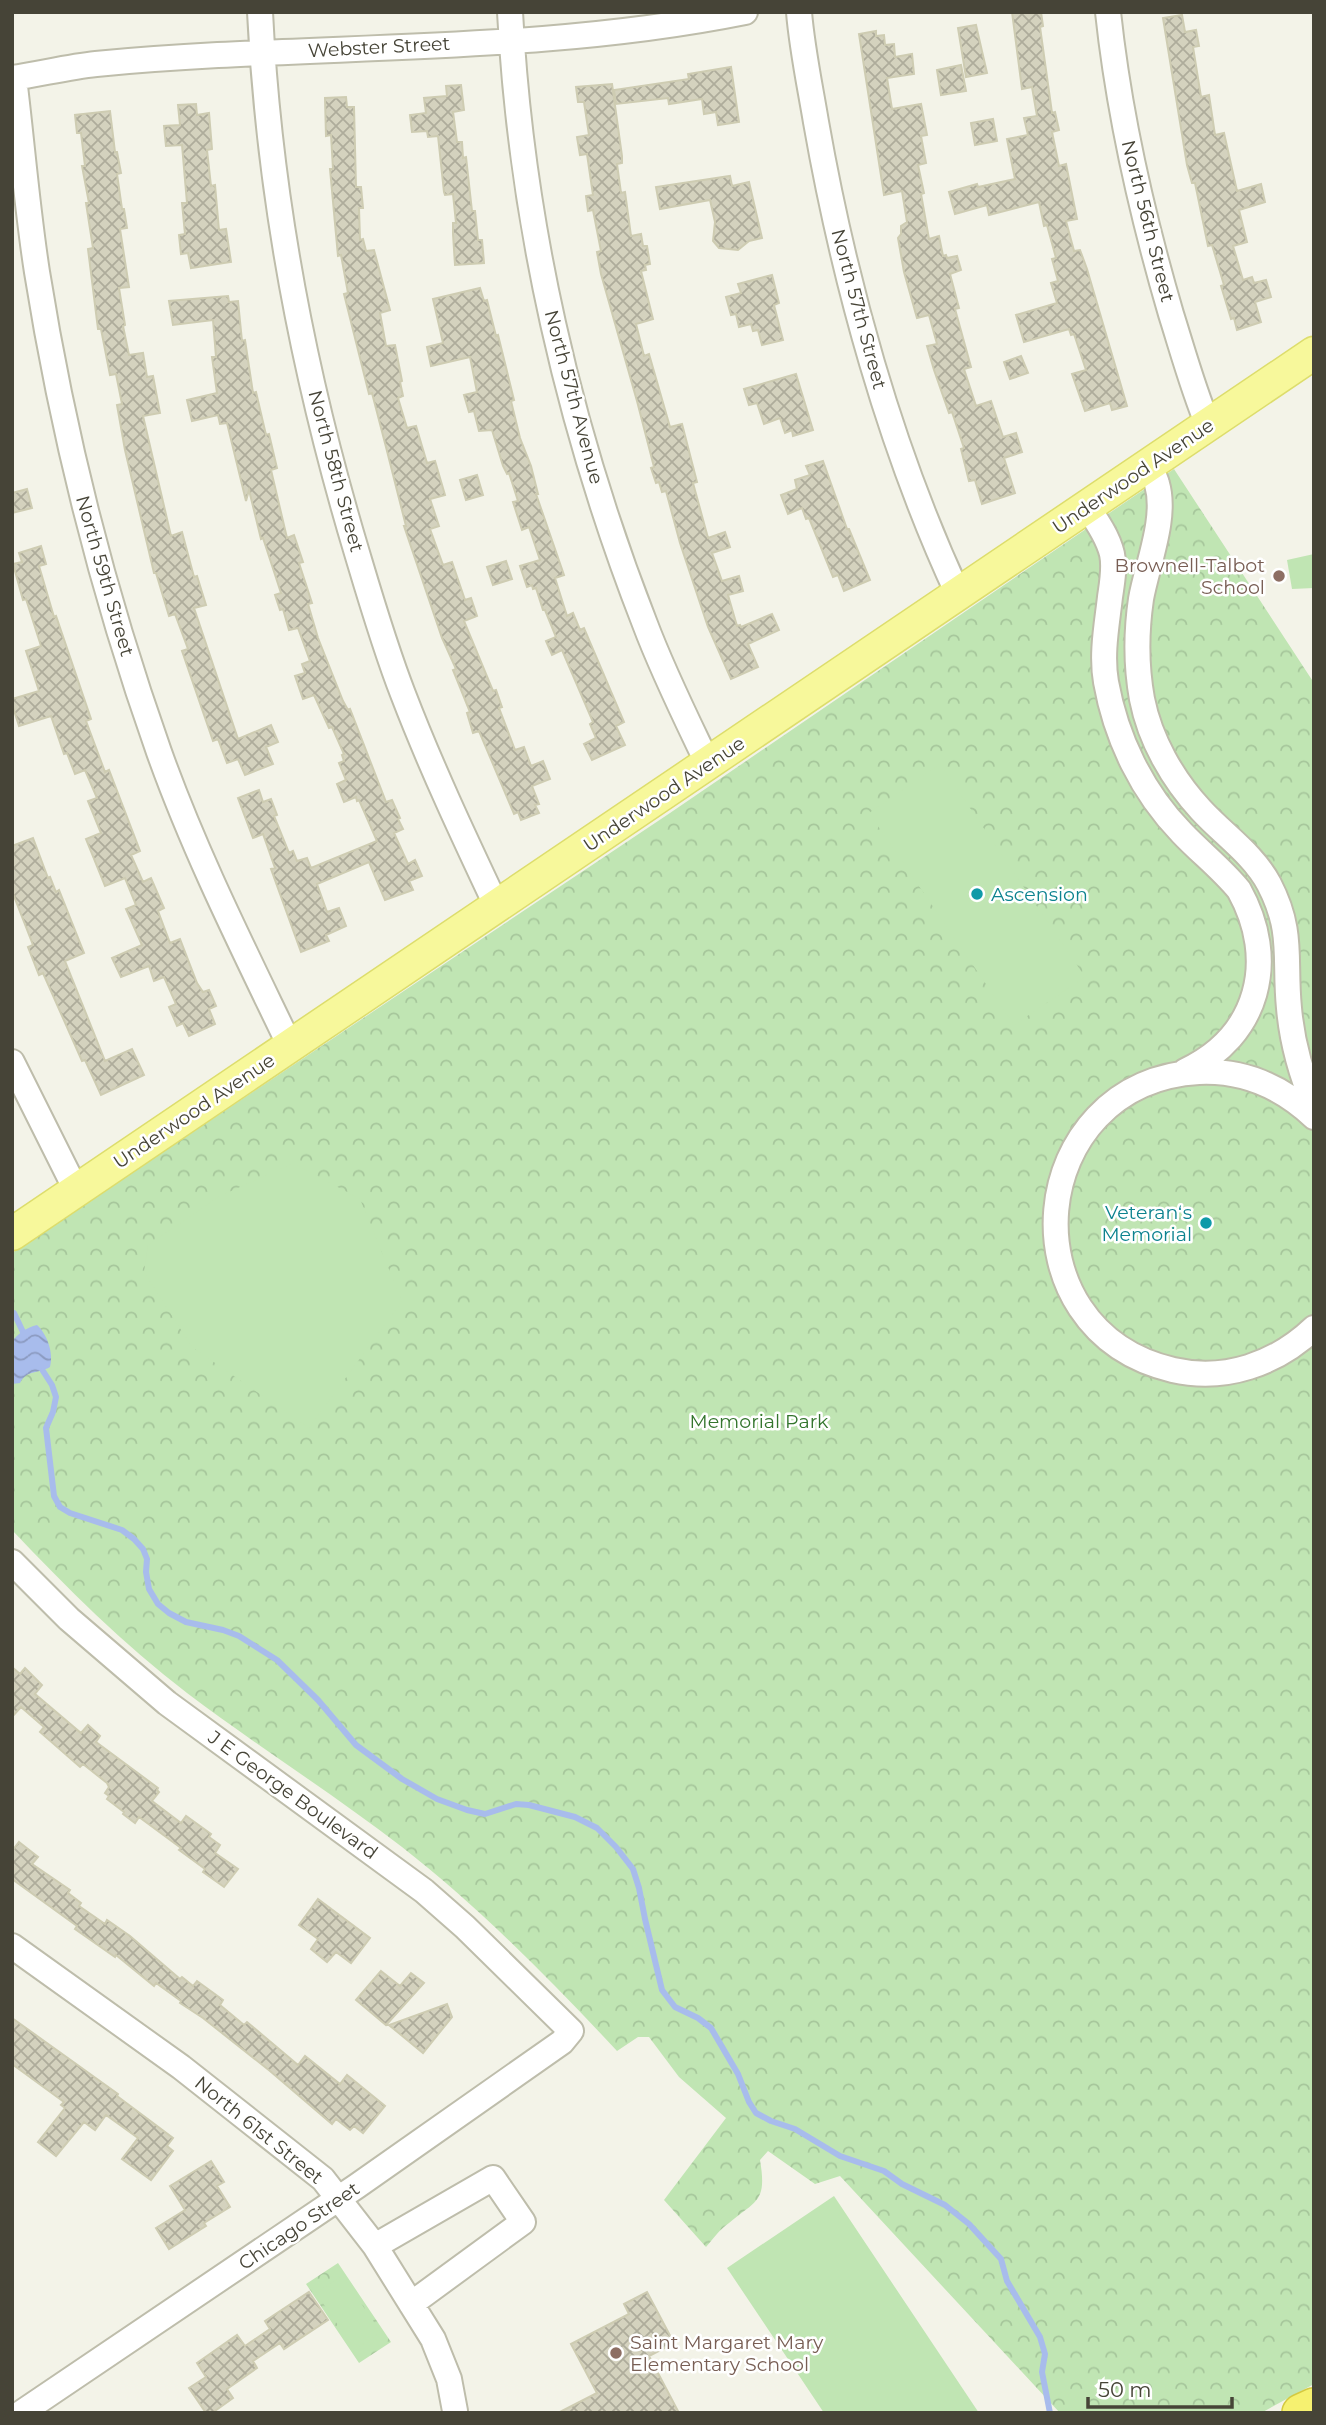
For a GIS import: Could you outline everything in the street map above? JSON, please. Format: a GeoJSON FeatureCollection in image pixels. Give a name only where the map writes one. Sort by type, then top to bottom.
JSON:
{"type":"FeatureCollection","features":[{"type":"Feature","properties":{"kind":"highway"},"geometry":{"type":"LineString","coordinates":[[1301,2413],[1314,2407]]}},
{"type":"Feature","properties":{"kind":"main road","name":"Underwood Avenue"},"geometry":{"type":"LineString","coordinates":[[12,1234],[1314,353]]}},
{"type":"Feature","properties":{"kind":"street","name":"North 58th Street"},"geometry":{"type":"LineString","coordinates":[[260,12],[276,188],[293,299],[330,464],[377,620],[402,692],[435,774],[497,907]]}},
{"type":"Feature","properties":{"kind":"street","name":"North 57th Avenue"},"geometry":{"type":"LineString","coordinates":[[510,12],[525,164],[547,295],[569,390],[597,486],[645,626],[708,764]]}},
{"type":"Feature","properties":{"kind":"street","name":"Webster Street"},"geometry":{"type":"LineString","coordinates":[[13,78],[94,64],[512,41],[640,30],[745,12]]}},
{"type":"Feature","properties":{"kind":"street","name":"North 57th Street"},"geometry":{"type":"LineString","coordinates":[[799,12],[824,165],[861,325],[902,452],[958,594]]}},
{"type":"Feature","properties":{"kind":"street","name":"North 56th Street"},"geometry":{"type":"LineString","coordinates":[[1108,12],[1120,100],[1143,214],[1196,396],[1208,425]]}},
{"type":"Feature","properties":{"kind":"street","name":"North 59th Street"},"geometry":{"type":"LineString","coordinates":[[13,78],[37,271],[63,416],[112,606],[159,752],[182,811],[225,910],[290,1046]]}},
{"type":"Feature","properties":{"kind":"street"},"geometry":{"type":"LineString","coordinates":[[1149,465],[1157,483],[1160,503],[1138,624],[1138,664],[1143,701],[1156,744],[1177,780],[1200,810],[1254,862],[1276,900],[1287,939],[1288,1006],[1293,1043],[1314,1105]]}},
{"type":"Feature","properties":{"kind":"street"},"geometry":{"type":"LineString","coordinates":[[1087,507],[1101,528],[1113,555],[1114,569],[1105,639],[1106,679],[1116,724],[1141,779],[1166,814],[1239,890],[1250,912],[1257,936],[1260,956],[1258,978],[1244,1019],[1232,1037],[1217,1052],[1178,1074]]}},
{"type":"Feature","properties":{"kind":"street"},"geometry":{"type":"LineString","coordinates":[[12,1062],[76,1190]]}},
{"type":"Feature","properties":{"kind":"street"},"geometry":{"type":"LineString","coordinates":[[1314,1117],[1298,1102],[1273,1087],[1251,1078],[1216,1071],[1178,1074],[1145,1084],[1115,1101],[1095,1119],[1081,1138],[1059,1184],[1055,1211],[1056,1246],[1062,1272],[1072,1293],[1094,1326],[1133,1356],[1184,1373],[1219,1374],[1256,1365],[1280,1354],[1314,1328]]}},
{"type":"Feature","properties":{"kind":"street","name":"J E George Boulevard"},"geometry":{"type":"LineString","coordinates":[[12,1562],[69,1619],[167,1703],[424,1891],[465,1927],[571,2031]]}},
{"type":"Feature","properties":{"kind":"street","name":"North 61st Street"},"geometry":{"type":"LineString","coordinates":[[12,1946],[181,2067],[323,2179],[375,2246],[433,2339],[449,2379],[455,2411]]}},
{"type":"Feature","properties":{"kind":"street","name":"Chicago Street"},"geometry":{"type":"LineString","coordinates":[[20,2413],[339,2199],[562,2042],[571,2031]]}},
{"type":"Feature","properties":{"kind":"street"},"geometry":{"type":"LineString","coordinates":[[375,2246],[493,2178],[523,2222],[411,2304]]}},
{"type":"Feature","properties":{"kind":"green space","name":"Memorial Park"},"geometry":{"type":"Polygon","coordinates":[[[1174,469],[1314,683],[1314,2384],[1261,2413],[1060,2413],[840,2176],[815,2184],[768,2151],[760,2160],[762,2184],[758,2199],[723,2228],[706,2247],[664,2200],[726,2118],[679,2077],[649,2037],[638,2037],[617,2051],[540,1971],[459,1894],[376,1827],[213,1713],[163,1674],[96,1615],[12,1530],[12,1253],[670,813],[1174,469]]]}},
{"type":"Feature","properties":{"kind":"green space"},"geometry":{"type":"Polygon","coordinates":[[[1314,554],[1314,588],[1292,589],[1287,560],[1314,554]]]}},
{"type":"Feature","properties":{"kind":"green space"},"geometry":{"type":"Polygon","coordinates":[[[940,764],[1085,977],[1014,1025],[869,813],[940,764]]]}},
{"type":"Feature","properties":{"kind":"green space"},"geometry":{"type":"Polygon","coordinates":[[[293,1163],[360,1199],[402,1301],[309,1428],[192,1347],[144,1272],[148,1245],[220,1196],[293,1163]]]}},
{"type":"Feature","properties":{"kind":"green space"},"geometry":{"type":"Polygon","coordinates":[[[834,2196],[979,2413],[824,2413],[727,2268],[834,2196]]]}},
{"type":"Feature","properties":{"kind":"green space"},"geometry":{"type":"Polygon","coordinates":[[[338,2263],[391,2342],[359,2363],[306,2284],[338,2263]]]}},
{"type":"Feature","properties":{"kind":"green space"},"geometry":{"type":"Polygon","coordinates":[[[342,2276],[381,2332],[355,2350],[316,2293],[342,2276]]]}},
{"type":"Feature","properties":{"kind":"water"},"geometry":{"type":"Polygon","coordinates":[[[37,1325],[49,1344],[50,1367],[30,1374],[20,1383],[12,1384],[12,1342],[23,1331],[37,1325]]]}},
{"type":"Feature","properties":{"kind":"building"},"geometry":{"type":"Polygon","coordinates":[[[1012,12],[1041,12],[1043,26],[1040,27],[1052,113],[1055,112],[1059,130],[1052,132],[1059,166],[1066,164],[1077,219],[1066,221],[1074,251],[1080,250],[1087,269],[1127,406],[1112,410],[1110,403],[1085,411],[1072,374],[1086,370],[1074,334],[1071,335],[1069,329],[1024,342],[1016,315],[1057,303],[1051,283],[1058,281],[1052,259],[1056,258],[1047,225],[1044,226],[1039,202],[989,215],[987,205],[955,214],[949,192],[977,184],[978,187],[1015,179],[1007,139],[1028,135],[1024,118],[1037,116],[1032,87],[1022,89],[1012,12]]]}},
{"type":"Feature","properties":{"kind":"building"},"geometry":{"type":"Polygon","coordinates":[[[1182,15],[1185,32],[1196,30],[1199,46],[1193,47],[1201,97],[1209,95],[1215,135],[1224,133],[1237,191],[1261,184],[1265,202],[1239,210],[1247,242],[1233,246],[1243,280],[1252,277],[1254,283],[1266,280],[1271,297],[1255,302],[1261,322],[1237,330],[1221,286],[1224,285],[1212,245],[1208,246],[1195,183],[1192,183],[1187,165],[1163,18],[1182,15]]]}},
{"type":"Feature","properties":{"kind":"building"},"geometry":{"type":"Polygon","coordinates":[[[976,25],[987,73],[966,77],[958,28],[976,25]]]}},
{"type":"Feature","properties":{"kind":"building"},"geometry":{"type":"Polygon","coordinates":[[[876,31],[876,36],[884,35],[885,45],[894,44],[895,57],[912,54],[914,74],[887,78],[892,109],[921,104],[927,135],[921,136],[926,163],[918,165],[929,239],[939,236],[943,256],[957,256],[961,270],[950,274],[959,308],[955,309],[971,367],[964,369],[976,406],[991,401],[1003,437],[1016,433],[1022,452],[1004,458],[1015,493],[982,504],[975,480],[969,481],[961,449],[964,448],[952,412],[949,413],[927,346],[937,344],[929,315],[917,318],[904,272],[898,238],[901,226],[907,222],[902,191],[884,195],[859,34],[876,31]]]}},
{"type":"Feature","properties":{"kind":"building"},"geometry":{"type":"Polygon","coordinates":[[[961,65],[966,91],[941,95],[937,70],[961,65]]]}},
{"type":"Feature","properties":{"kind":"building"},"geometry":{"type":"Polygon","coordinates":[[[731,67],[739,122],[718,125],[716,112],[704,114],[702,99],[669,104],[668,98],[616,104],[614,90],[689,79],[688,74],[731,67]]]}},
{"type":"Feature","properties":{"kind":"building"},"geometry":{"type":"Polygon","coordinates":[[[612,84],[622,156],[622,163],[617,164],[621,193],[625,192],[631,236],[641,234],[643,246],[647,246],[650,264],[645,265],[646,270],[641,271],[653,319],[636,324],[644,356],[649,354],[670,427],[682,424],[697,482],[693,483],[708,538],[725,532],[730,547],[712,553],[722,581],[739,576],[743,591],[728,595],[737,626],[741,627],[772,614],[779,630],[748,644],[758,667],[731,679],[708,627],[666,491],[662,492],[659,482],[656,483],[651,468],[654,467],[637,401],[601,274],[597,252],[601,251],[593,210],[588,211],[586,196],[593,195],[587,154],[580,155],[577,137],[589,135],[584,102],[578,102],[576,87],[612,84]]]}},
{"type":"Feature","properties":{"kind":"building"},"geometry":{"type":"Polygon","coordinates":[[[461,85],[464,110],[453,112],[457,142],[462,142],[463,158],[466,157],[472,211],[475,211],[478,240],[482,240],[484,263],[455,265],[453,223],[456,223],[453,194],[445,195],[444,192],[438,136],[428,137],[427,131],[412,132],[410,115],[426,113],[424,98],[447,96],[446,86],[461,85]]]}},
{"type":"Feature","properties":{"kind":"building"},"geometry":{"type":"Polygon","coordinates":[[[346,97],[347,107],[354,107],[356,187],[361,187],[363,208],[359,208],[360,240],[363,239],[366,251],[374,250],[390,310],[380,313],[386,346],[395,345],[403,396],[398,398],[407,428],[416,426],[427,463],[435,461],[445,495],[430,499],[439,526],[430,529],[443,565],[452,562],[465,600],[471,598],[477,616],[464,621],[493,691],[496,690],[502,707],[499,708],[515,750],[524,747],[531,766],[543,761],[550,779],[532,786],[539,804],[535,805],[539,813],[521,820],[518,812],[514,814],[479,731],[473,733],[467,713],[470,712],[453,670],[456,669],[442,638],[404,526],[386,447],[372,393],[369,394],[344,294],[348,293],[341,255],[338,256],[330,169],[333,169],[331,135],[326,136],[325,98],[346,97]]]}},
{"type":"Feature","properties":{"kind":"building"},"geometry":{"type":"Polygon","coordinates":[[[196,104],[197,115],[209,113],[212,149],[207,150],[211,186],[215,185],[219,230],[226,229],[231,262],[191,268],[188,253],[181,254],[179,235],[185,234],[182,203],[187,203],[182,145],[166,146],[164,126],[180,125],[178,105],[196,104]]]}},
{"type":"Feature","properties":{"kind":"building"},"geometry":{"type":"Polygon","coordinates":[[[110,111],[115,152],[121,173],[117,174],[122,209],[127,228],[120,229],[129,287],[119,288],[123,326],[129,355],[143,353],[147,377],[153,376],[160,413],[143,416],[171,536],[182,532],[194,577],[197,576],[206,605],[194,608],[238,739],[271,725],[278,742],[266,747],[273,764],[245,775],[238,759],[227,763],[218,739],[213,741],[182,651],[188,649],[175,614],[169,616],[154,573],[125,450],[117,405],[122,404],[116,374],[110,375],[101,329],[98,329],[88,249],[93,248],[86,203],[89,203],[82,166],[85,166],[81,133],[77,133],[75,115],[110,111]]]}},
{"type":"Feature","properties":{"kind":"building"},"geometry":{"type":"Polygon","coordinates":[[[993,119],[997,141],[975,145],[971,123],[993,119]]]}},
{"type":"Feature","properties":{"kind":"building"},"geometry":{"type":"Polygon","coordinates":[[[730,176],[732,186],[749,182],[762,238],[749,241],[738,250],[719,248],[713,241],[715,222],[710,200],[660,209],[656,187],[730,176]]]}},
{"type":"Feature","properties":{"kind":"building"},"geometry":{"type":"Polygon","coordinates":[[[772,275],[779,303],[774,305],[783,340],[762,345],[758,330],[753,331],[751,324],[739,327],[736,314],[731,315],[726,297],[741,293],[738,284],[772,275]]]}},
{"type":"Feature","properties":{"kind":"building"},"geometry":{"type":"Polygon","coordinates":[[[480,288],[484,301],[487,300],[496,336],[498,335],[514,400],[511,401],[520,438],[531,466],[536,494],[564,575],[555,578],[567,616],[573,613],[580,630],[584,628],[624,722],[616,726],[625,745],[592,760],[584,744],[596,738],[590,724],[593,722],[562,650],[552,655],[546,641],[556,637],[536,588],[533,589],[532,585],[527,587],[520,566],[540,560],[529,527],[522,530],[513,502],[518,501],[492,430],[479,431],[474,411],[469,412],[464,395],[477,392],[470,357],[431,366],[427,347],[443,343],[433,299],[480,288]]]}},
{"type":"Feature","properties":{"kind":"building"},"geometry":{"type":"Polygon","coordinates":[[[228,296],[229,302],[238,301],[242,341],[245,340],[253,393],[256,392],[277,468],[271,470],[287,538],[294,535],[303,562],[299,563],[312,603],[308,604],[318,638],[343,701],[348,710],[350,709],[386,802],[392,800],[400,818],[398,819],[403,829],[394,833],[408,864],[415,860],[422,876],[409,881],[413,890],[385,900],[369,862],[317,884],[327,912],[339,908],[346,926],[326,935],[329,941],[301,952],[271,869],[275,868],[263,834],[253,838],[238,798],[259,790],[263,802],[271,799],[277,815],[274,816],[289,853],[293,851],[297,861],[307,858],[311,868],[377,841],[359,800],[357,801],[356,797],[344,802],[337,784],[346,780],[339,763],[344,761],[344,754],[332,727],[329,728],[314,695],[303,699],[295,676],[305,673],[302,664],[310,661],[298,628],[289,630],[283,609],[280,610],[275,595],[281,593],[263,538],[261,539],[249,490],[246,501],[227,423],[220,424],[218,415],[192,421],[187,400],[217,393],[212,357],[216,357],[213,320],[173,325],[169,301],[228,296]]]}},
{"type":"Feature","properties":{"kind":"building"},"geometry":{"type":"Polygon","coordinates":[[[1021,356],[1028,373],[1010,379],[1004,362],[1021,356]]]}},
{"type":"Feature","properties":{"kind":"building"},"geometry":{"type":"Polygon","coordinates":[[[796,374],[813,430],[793,436],[792,430],[785,433],[780,418],[764,424],[757,403],[749,405],[744,389],[796,374]]]}},
{"type":"Feature","properties":{"kind":"building"},"geometry":{"type":"Polygon","coordinates":[[[823,461],[847,529],[870,580],[844,591],[838,575],[833,577],[809,518],[806,519],[802,508],[788,514],[781,495],[797,489],[795,480],[810,475],[806,466],[823,461]]]}},
{"type":"Feature","properties":{"kind":"building"},"geometry":{"type":"Polygon","coordinates":[[[477,475],[483,495],[466,500],[460,480],[477,475]]]}},
{"type":"Feature","properties":{"kind":"building"},"geometry":{"type":"Polygon","coordinates":[[[27,489],[32,508],[12,513],[12,493],[27,489]]]}},
{"type":"Feature","properties":{"kind":"building"},"geometry":{"type":"Polygon","coordinates":[[[41,546],[46,564],[39,566],[54,617],[56,616],[91,719],[86,721],[105,772],[109,770],[140,851],[131,855],[143,882],[151,878],[164,908],[158,911],[170,943],[180,939],[197,983],[203,992],[209,990],[216,1006],[209,1009],[215,1024],[189,1036],[183,1023],[177,1026],[169,1007],[176,1004],[164,977],[154,981],[149,966],[121,977],[112,958],[142,945],[126,909],[136,905],[125,878],[105,886],[86,839],[101,833],[88,801],[97,798],[85,770],[75,774],[67,753],[64,754],[51,716],[19,726],[12,704],[12,699],[39,691],[26,651],[41,646],[26,599],[23,600],[13,564],[22,562],[19,553],[41,546]]]}},
{"type":"Feature","properties":{"kind":"building"},"geometry":{"type":"Polygon","coordinates":[[[506,561],[512,579],[493,585],[487,567],[506,561]]]}},
{"type":"Feature","properties":{"kind":"building"},"geometry":{"type":"Polygon","coordinates":[[[33,838],[48,878],[50,877],[56,892],[59,890],[84,953],[65,961],[105,1061],[132,1049],[144,1075],[101,1095],[85,1060],[82,1061],[43,973],[39,975],[28,947],[33,945],[12,891],[12,846],[33,838]]]}},
{"type":"Feature","properties":{"kind":"building"},"geometry":{"type":"Polygon","coordinates":[[[12,1667],[20,1674],[25,1668],[42,1685],[35,1694],[81,1733],[88,1725],[100,1736],[96,1742],[158,1788],[159,1792],[152,1801],[181,1823],[186,1816],[211,1834],[209,1837],[220,1845],[215,1853],[238,1869],[224,1887],[203,1872],[205,1869],[179,1850],[181,1848],[139,1817],[135,1823],[123,1814],[124,1812],[107,1799],[107,1783],[83,1764],[80,1767],[40,1732],[44,1727],[21,1707],[12,1717],[12,1667]]]}},
{"type":"Feature","properties":{"kind":"building"},"geometry":{"type":"Polygon","coordinates":[[[19,1842],[38,1857],[32,1864],[70,1890],[68,1893],[81,1903],[79,1906],[105,1924],[107,1920],[130,1936],[180,1979],[182,1977],[193,1986],[197,1981],[223,2000],[220,2005],[244,2025],[247,2022],[298,2065],[305,2056],[340,2084],[347,2075],[385,2106],[363,2133],[354,2126],[350,2130],[336,2119],[332,2124],[270,2071],[180,2003],[181,2001],[156,1983],[154,1986],[116,1955],[115,1957],[75,1929],[77,1926],[12,1879],[12,1851],[19,1842]]]}},
{"type":"Feature","properties":{"kind":"building"},"geometry":{"type":"Polygon","coordinates":[[[318,1899],[370,1938],[351,1963],[336,1952],[327,1962],[311,1949],[318,1939],[299,1925],[318,1899]]]}},
{"type":"Feature","properties":{"kind":"building"},"geometry":{"type":"Polygon","coordinates":[[[381,1971],[400,1986],[411,1973],[424,1983],[386,2025],[356,2000],[381,1971]]]}},
{"type":"Feature","properties":{"kind":"building"},"geometry":{"type":"Polygon","coordinates":[[[447,2004],[452,2017],[423,2053],[389,2025],[447,2004]]]}},
{"type":"Feature","properties":{"kind":"building"},"geometry":{"type":"Polygon","coordinates":[[[12,2018],[118,2094],[117,2096],[173,2138],[167,2146],[173,2151],[151,2180],[122,2159],[138,2138],[106,2115],[95,2130],[84,2122],[56,2156],[38,2142],[65,2108],[61,2105],[64,2102],[12,2064],[12,2018]]]}},
{"type":"Feature","properties":{"kind":"building"},"geometry":{"type":"Polygon","coordinates":[[[211,2161],[224,2182],[217,2186],[230,2207],[169,2249],[156,2228],[185,2210],[170,2186],[211,2161]]]}},
{"type":"Feature","properties":{"kind":"building"},"geometry":{"type":"Polygon","coordinates":[[[309,2292],[328,2320],[284,2349],[280,2343],[253,2361],[257,2368],[227,2389],[233,2398],[212,2413],[206,2413],[189,2388],[206,2377],[197,2363],[237,2335],[245,2346],[270,2329],[265,2321],[309,2292]]]}},
{"type":"Feature","properties":{"kind":"building","name":"Saint Margaret Mary Elementary School"},"geometry":{"type":"Polygon","coordinates":[[[647,2292],[674,2343],[649,2356],[679,2413],[558,2413],[597,2393],[571,2344],[629,2314],[624,2304],[647,2292]]]}},
{"type":"Feature","properties":{"kind":"waterway"},"geometry":{"type":"LineString","coordinates":[[14,1313],[23,1332]]}},
{"type":"Feature","properties":{"kind":"waterway"},"geometry":{"type":"LineString","coordinates":[[43,1371],[56,1397],[46,1428],[54,1496],[60,1507],[70,1513],[122,1530],[134,1539],[147,1559],[149,1589],[158,1604],[186,1622],[239,1636],[277,1660],[318,1700],[356,1745],[402,1779],[437,1799],[467,1810],[485,1814],[516,1804],[529,1805],[575,1817],[597,1828],[633,1869],[662,1990],[675,2007],[711,2028],[738,2074],[756,2113],[795,2129],[840,2156],[884,2171],[902,2184],[945,2205],[969,2224],[1001,2259],[1007,2281],[1040,2337],[1045,2354],[1042,2372],[1050,2413]]}},
{"type":"Feature","properties":{"kind":"place","name":"Brownell-Talbot School"},"geometry":{"type":"Point","coordinates":[1279,576]}},
{"type":"Feature","properties":{"kind":"place","name":"Ascension"},"geometry":{"type":"Point","coordinates":[977,894]}},
{"type":"Feature","properties":{"kind":"place","name":"Veteranʻs Memorial"},"geometry":{"type":"Point","coordinates":[1206,1223]}},
{"type":"Feature","properties":{"kind":"place","name":"Saint Margaret Mary Elementary School"},"geometry":{"type":"Point","coordinates":[616,2353]}}]}
